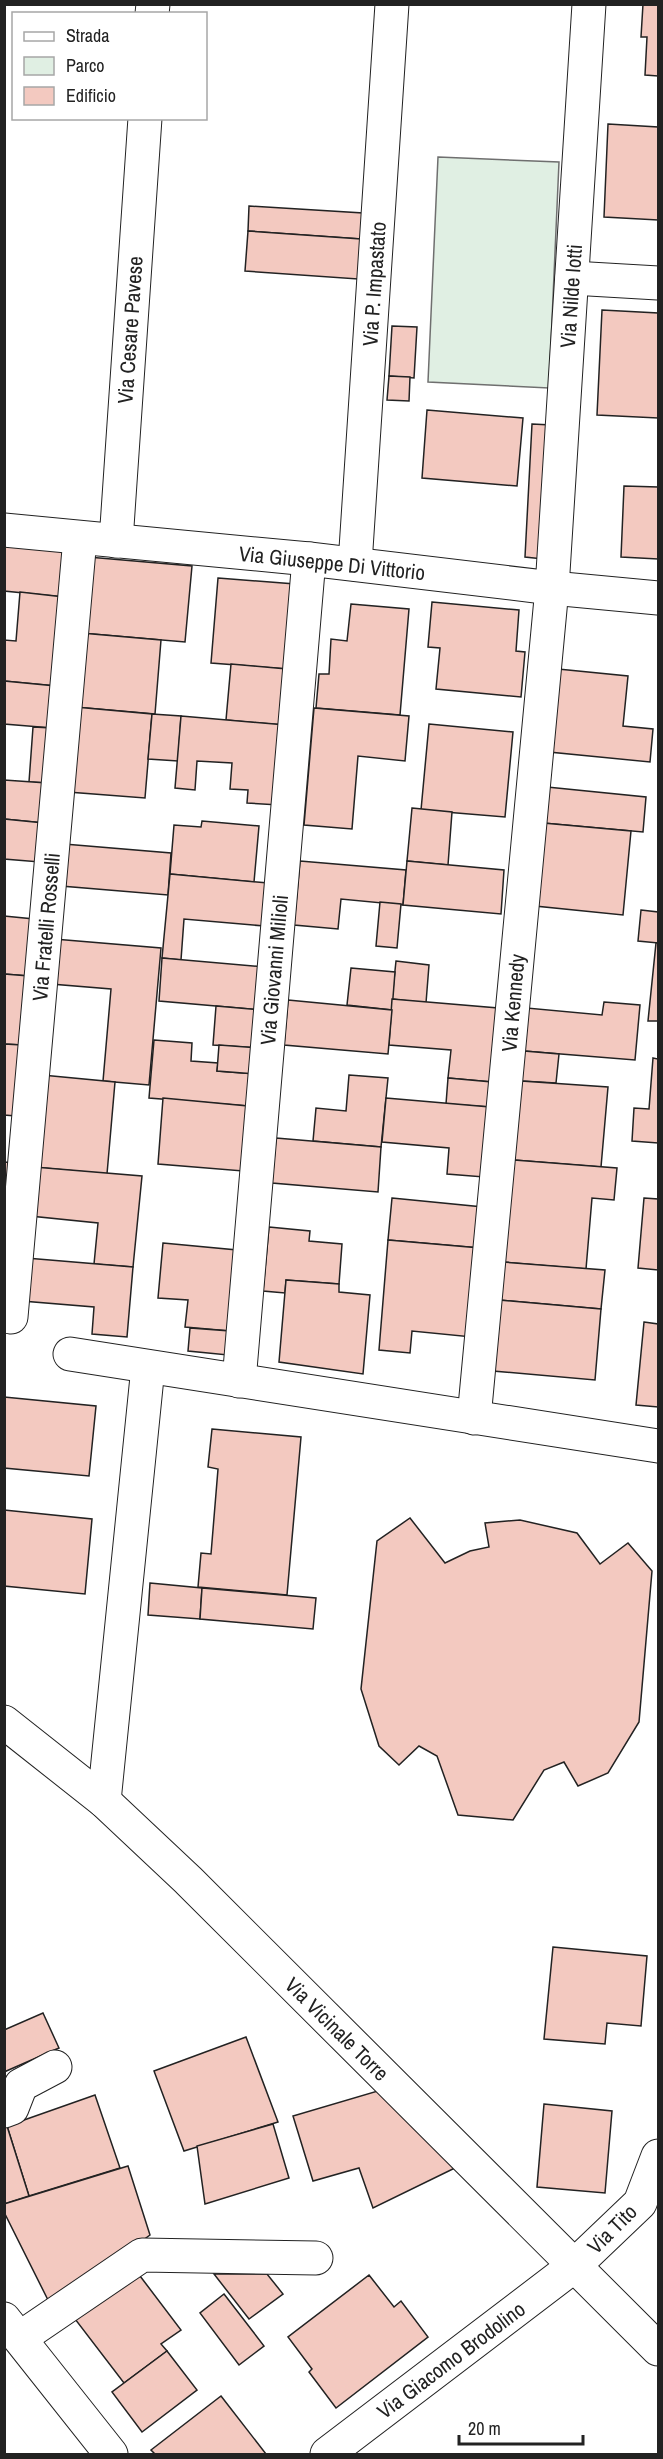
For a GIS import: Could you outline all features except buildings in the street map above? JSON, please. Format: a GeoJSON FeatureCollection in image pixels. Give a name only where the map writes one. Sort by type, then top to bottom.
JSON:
{"type":"FeatureCollection","features":[{"type":"Feature","properties":{"kind":"street","name":"Via P. Impastato"},"geometry":{"type":"LineString","coordinates":[[355,564],[392,4]]}},
{"type":"Feature","properties":{"kind":"street","name":"Via Nilde Iotti"},"geometry":{"type":"LineString","coordinates":[[552,588],[589,4]]}},
{"type":"Feature","properties":{"kind":"street","name":"Via Cesare Pavese"},"geometry":{"type":"LineString","coordinates":[[116,541],[145,120]]}},
{"type":"Feature","properties":{"kind":"street"},"geometry":{"type":"LineString","coordinates":[[572,278],[658,283]]}},
{"type":"Feature","properties":{"kind":"street","name":"Via Giuseppe Di Vittorio"},"geometry":{"type":"LineString","coordinates":[[4,530],[309,559],[552,588],[658,598]]}},
{"type":"Feature","properties":{"kind":"street","name":"Via Fratelli Rosselli"},"geometry":{"type":"LineString","coordinates":[[11,1317],[80,538]]}},
{"type":"Feature","properties":{"kind":"street","name":"Via Giovanni Milioli"},"geometry":{"type":"LineString","coordinates":[[239,1381],[309,559]]}},
{"type":"Feature","properties":{"kind":"street","name":"Via Kennedy"},"geometry":{"type":"LineString","coordinates":[[474,1418],[552,588]]}},
{"type":"Feature","properties":{"kind":"street"},"geometry":{"type":"LineString","coordinates":[[70,1354],[658,1446]]}},
{"type":"Feature","properties":{"kind":"street"},"geometry":{"type":"LineString","coordinates":[[104,1801],[148,1367]]}},
{"type":"Feature","properties":{"kind":"street","name":"Via Vicinale Torre"},"geometry":{"type":"LineString","coordinates":[[4,1722],[104,1801],[188,1880],[658,2349]]}},
{"type":"Feature","properties":{"kind":"street"},"geometry":{"type":"LineString","coordinates":[[4,2111],[12,2108],[21,2085],[55,2067]]}},
{"type":"Feature","properties":{"kind":"street","name":"Via Tito"},"geometry":{"type":"LineString","coordinates":[[574,2266],[640,2203],[658,2156]]}},
{"type":"Feature","properties":{"kind":"street"},"geometry":{"type":"LineString","coordinates":[[111,2454],[12,2328],[141,2255],[316,2258]]}},
{"type":"Feature","properties":{"kind":"street","name":"Via Giacomo Brodolino"},"geometry":{"type":"LineString","coordinates":[[327,2454],[574,2266]]}},
{"type":"Feature","properties":{"kind":"green space"},"geometry":{"type":"Polygon","coordinates":[[[438,157],[559,162],[549,388],[428,382],[438,157]]]}}]}
